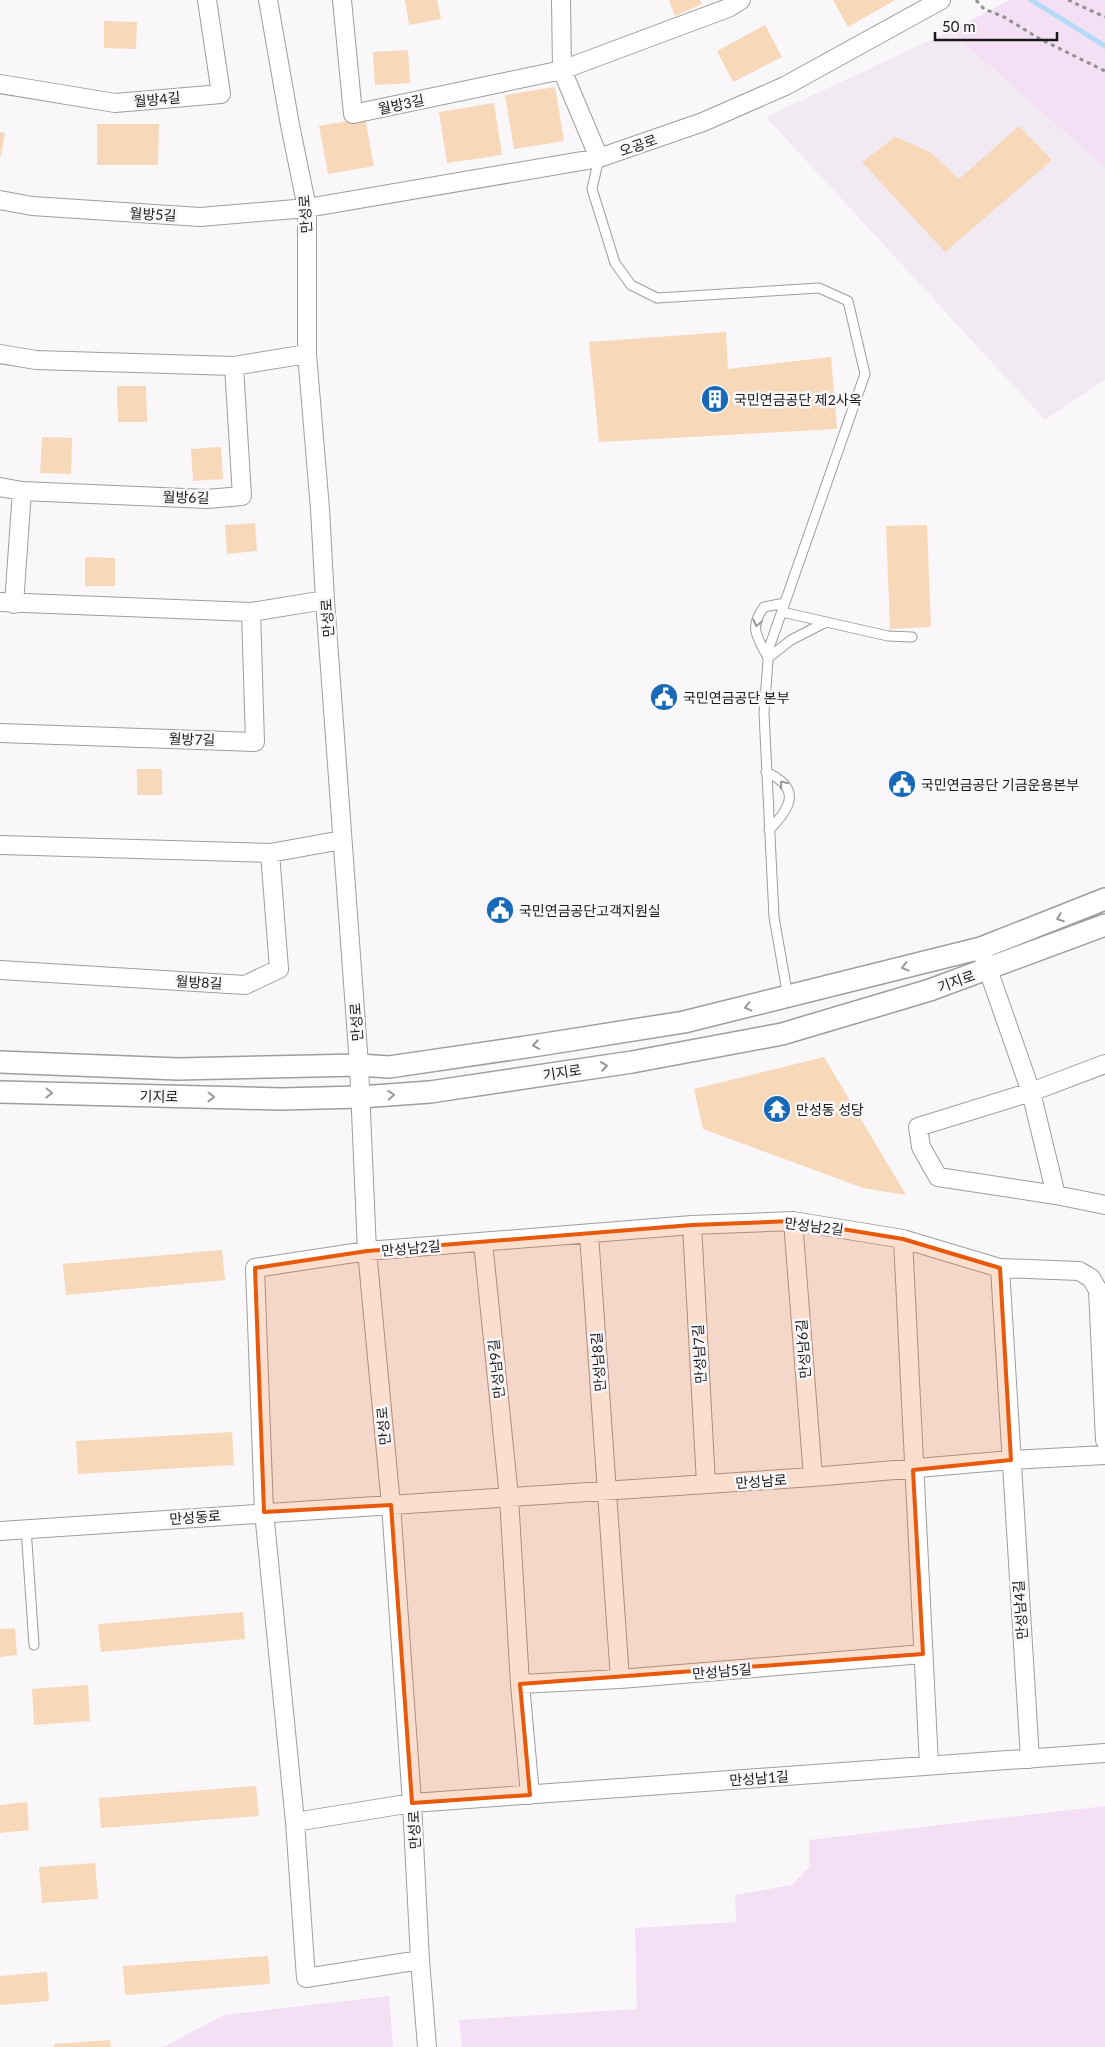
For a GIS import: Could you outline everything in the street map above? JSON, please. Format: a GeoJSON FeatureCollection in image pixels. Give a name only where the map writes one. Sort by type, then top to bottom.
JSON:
{"type":"FeatureCollection","features":[{"type":"Feature","properties":{"kind":"street","name":"월방4길"},"geometry":{"type":"LineString","coordinates":[[0,84],[115,103],[222,94],[207,0]]}},
{"type":"Feature","properties":{"kind":"street","name":"만성로"},"geometry":{"type":"LineString","coordinates":[[268,0],[307,208],[307,354],[320,509],[359,1065],[367,1251],[390,1505],[412,1803],[420,1960],[427,2047]]}},
{"type":"Feature","properties":{"kind":"street","name":"월방3길"},"geometry":{"type":"LineString","coordinates":[[342,0],[353,114],[562,70],[728,8],[741,0]]}},
{"type":"Feature","properties":{"kind":"street"},"geometry":{"type":"LineString","coordinates":[[561,0],[562,70],[599,158]]}},
{"type":"Feature","properties":{"kind":"street","name":"오공로"},"geometry":{"type":"LineString","coordinates":[[307,208],[599,158],[703,122],[785,86],[941,0]]}},
{"type":"Feature","properties":{"kind":"street","name":"월방5길"},"geometry":{"type":"LineString","coordinates":[[0,200],[32,206],[200,217],[307,208]]}},
{"type":"Feature","properties":{"kind":"street"},"geometry":{"type":"LineString","coordinates":[[0,354],[36,360],[234,366],[307,354]]}},
{"type":"Feature","properties":{"kind":"street","name":"월방6길"},"geometry":{"type":"LineString","coordinates":[[0,487],[22,491],[207,499],[242,496],[234,366]]}},
{"type":"Feature","properties":{"kind":"street"},"geometry":{"type":"LineString","coordinates":[[22,491],[7,603],[251,612],[325,600]]}},
{"type":"Feature","properties":{"kind":"street","name":"월방7길"},"geometry":{"type":"LineString","coordinates":[[0,734],[255,742],[251,612]]}},
{"type":"Feature","properties":{"kind":"street"},"geometry":{"type":"LineString","coordinates":[[0,845],[270,853],[342,840]]}},
{"type":"Feature","properties":{"kind":"street","name":"월방8길"},"geometry":{"type":"LineString","coordinates":[[0,970],[245,984],[279,969],[270,853]]}},
{"type":"Feature","properties":{"kind":"street","name":"기지로"},"geometry":{"type":"LineString","coordinates":[[0,1062],[178,1069],[359,1065],[389,1067],[684,1022],[981,948],[1105,899]]}},
{"type":"Feature","properties":{"kind":"street","name":"기지로"},"geometry":{"type":"LineString","coordinates":[[0,1092],[281,1099],[360,1097],[440,1090],[632,1062],[782,1034],[930,990],[1105,925]]}},
{"type":"Feature","properties":{"kind":"street"},"geometry":{"type":"LineString","coordinates":[[981,948],[1031,1092],[1056,1195]]}},
{"type":"Feature","properties":{"kind":"street"},"geometry":{"type":"LineString","coordinates":[[1105,1064],[1031,1092],[918,1127],[921,1147],[938,1177],[1056,1195],[1105,1205]]}},
{"type":"Feature","properties":{"kind":"street","name":"만성남2길"},"geometry":{"type":"LineString","coordinates":[[264,1512],[255,1268],[367,1251],[692,1224],[794,1221],[903,1239],[1000,1268],[1079,1271],[1091,1278],[1098,1290],[1105,1440]]}},
{"type":"Feature","properties":{"kind":"street","name":"만성남6길"},"geometry":{"type":"LineString","coordinates":[[794,1221],[813,1477]]}},
{"type":"Feature","properties":{"kind":"street","name":"만성남7길"},"geometry":{"type":"LineString","coordinates":[[692,1224],[706,1484]]}},
{"type":"Feature","properties":{"kind":"street","name":"만성남8길"},"geometry":{"type":"LineString","coordinates":[[589,1234],[608,1490]]}},
{"type":"Feature","properties":{"kind":"street"},"geometry":{"type":"LineString","coordinates":[[903,1239],[929,1765]]}},
{"type":"Feature","properties":{"kind":"street","name":"만성남9길"},"geometry":{"type":"LineString","coordinates":[[484,1242],[508,1497]]}},
{"type":"Feature","properties":{"kind":"street"},"geometry":{"type":"LineString","coordinates":[[1000,1268],[1011,1460]]}},
{"type":"Feature","properties":{"kind":"street","name":"만성남로"},"geometry":{"type":"LineString","coordinates":[[390,1505],[813,1477],[913,1470],[1011,1460],[1105,1455]]}},
{"type":"Feature","properties":{"kind":"street","name":"만성남4길"},"geometry":{"type":"LineString","coordinates":[[1011,1460],[1030,1759]]}},
{"type":"Feature","properties":{"kind":"street"},"geometry":{"type":"LineString","coordinates":[[608,1490],[620,1679]]}},
{"type":"Feature","properties":{"kind":"street"},"geometry":{"type":"LineString","coordinates":[[508,1497],[520,1684],[530,1795]]}},
{"type":"Feature","properties":{"kind":"street","name":"만성동로"},"geometry":{"type":"LineString","coordinates":[[0,1531],[390,1505]]}},
{"type":"Feature","properties":{"kind":"street"},"geometry":{"type":"LineString","coordinates":[[264,1512],[295,1822],[306,1978],[420,1960]]}},
{"type":"Feature","properties":{"kind":"street","name":"만성남5길"},"geometry":{"type":"LineString","coordinates":[[520,1684],[620,1679],[923,1654]]}},
{"type":"Feature","properties":{"kind":"street","name":"만성남1길"},"geometry":{"type":"LineString","coordinates":[[295,1822],[412,1803],[1105,1753]]}},
{"type":"Feature","properties":{"kind":"lane"},"geometry":{"type":"LineString","coordinates":[[599,158],[592,189],[615,263],[632,285],[657,298],[819,288],[848,301],[865,374],[783,608],[768,658],[764,713],[774,917],[788,997]]}},
{"type":"Feature","properties":{"kind":"lane"},"geometry":{"type":"LineString","coordinates":[[768,658],[754,630],[757,616],[764,607],[783,608],[826,622],[888,636],[912,636]]}},
{"type":"Feature","properties":{"kind":"lane"},"geometry":{"type":"LineString","coordinates":[[768,658],[790,640],[826,622]]}},
{"type":"Feature","properties":{"kind":"lane"},"geometry":{"type":"LineString","coordinates":[[766,772],[780,778],[788,791],[790,804],[783,816],[769,830]]}},
{"type":"Feature","properties":{"kind":"lane"},"geometry":{"type":"LineString","coordinates":[[26,1528],[34,1645]]}},
{"type":"Feature","properties":{"kind":"path"},"geometry":{"type":"LineString","coordinates":[[976,0],[984,8],[1004,17],[1040,39],[1105,71]]}},
{"type":"Feature","properties":{"kind":"path"},"geometry":{"type":"LineString","coordinates":[[1068,0],[1105,17]]}},
{"type":"Feature","properties":{"kind":"highlighted area"},"geometry":{"type":"Polygon","coordinates":[[[793,1221],[903,1239],[1000,1268],[1011,1460],[913,1470],[923,1654],[520,1684],[530,1795],[412,1803],[391,1505],[264,1512],[255,1268],[367,1251],[692,1225],[793,1221]]]}},
{"type":"Feature","properties":{"kind":"shaded area"},"geometry":{"type":"Polygon","coordinates":[[[1010,0],[1105,0],[1105,168],[950,31],[1010,0]]]}},
{"type":"Feature","properties":{"kind":"shaded area"},"geometry":{"type":"Polygon","coordinates":[[[950,31],[1105,168],[1105,380],[1045,420],[766,117],[950,31]]]}},
{"type":"Feature","properties":{"kind":"shaded area"},"geometry":{"type":"Polygon","coordinates":[[[1105,1806],[1105,2047],[462,2047],[459,2020],[637,2009],[635,1928],[736,1922],[735,1895],[792,1885],[809,1867],[809,1840],[1105,1806]]]}},
{"type":"Feature","properties":{"kind":"shaded area"},"geometry":{"type":"Polygon","coordinates":[[[389,1996],[393,2047],[163,2047],[224,2015],[389,1996]]]}},
{"type":"Feature","properties":{"kind":"building"},"geometry":{"type":"Polygon","coordinates":[[[405,0],[437,0],[441,19],[409,25],[405,0]]]}},
{"type":"Feature","properties":{"kind":"building"},"geometry":{"type":"Polygon","coordinates":[[[669,0],[700,0],[702,4],[675,16],[669,0]]]}},
{"type":"Feature","properties":{"kind":"building"},"geometry":{"type":"Polygon","coordinates":[[[833,0],[895,0],[848,27],[833,0]]]}},
{"type":"Feature","properties":{"kind":"building"},"geometry":{"type":"Polygon","coordinates":[[[104,21],[137,22],[136,49],[104,48],[104,21]]]}},
{"type":"Feature","properties":{"kind":"building"},"geometry":{"type":"Polygon","coordinates":[[[765,25],[782,57],[733,82],[717,51],[765,25]]]}},
{"type":"Feature","properties":{"kind":"building"},"geometry":{"type":"Polygon","coordinates":[[[408,50],[410,83],[375,85],[373,52],[408,50]]]}},
{"type":"Feature","properties":{"kind":"building"},"geometry":{"type":"Polygon","coordinates":[[[555,87],[564,141],[514,149],[505,95],[555,87]]]}},
{"type":"Feature","properties":{"kind":"building"},"geometry":{"type":"Polygon","coordinates":[[[494,103],[502,155],[447,163],[439,112],[494,103]]]}},
{"type":"Feature","properties":{"kind":"building"},"geometry":{"type":"Polygon","coordinates":[[[365,118],[374,166],[328,174],[319,126],[365,118]]]}},
{"type":"Feature","properties":{"kind":"building"},"geometry":{"type":"Polygon","coordinates":[[[97,124],[159,124],[158,165],[97,165],[97,124]]]}},
{"type":"Feature","properties":{"kind":"building"},"geometry":{"type":"Polygon","coordinates":[[[1019,126],[1052,160],[945,252],[862,162],[895,137],[930,152],[959,179],[1019,126]]]}},
{"type":"Feature","properties":{"kind":"building"},"geometry":{"type":"Polygon","coordinates":[[[0,132],[5,133],[1,156],[0,156],[0,132]]]}},
{"type":"Feature","properties":{"kind":"building","name":"국민연금공단 제2사옥"},"geometry":{"type":"Polygon","coordinates":[[[726,332],[728,369],[831,357],[837,429],[599,442],[589,342],[726,332]]]}},
{"type":"Feature","properties":{"kind":"building"},"geometry":{"type":"Polygon","coordinates":[[[117,386],[146,386],[147,422],[118,422],[117,386]]]}},
{"type":"Feature","properties":{"kind":"building"},"geometry":{"type":"Polygon","coordinates":[[[42,437],[72,438],[71,474],[40,473],[42,437]]]}},
{"type":"Feature","properties":{"kind":"building"},"geometry":{"type":"Polygon","coordinates":[[[221,447],[223,479],[193,481],[191,449],[221,447]]]}},
{"type":"Feature","properties":{"kind":"building"},"geometry":{"type":"Polygon","coordinates":[[[255,523],[257,551],[227,554],[225,525],[255,523]]]}},
{"type":"Feature","properties":{"kind":"building"},"geometry":{"type":"Polygon","coordinates":[[[927,525],[931,627],[890,629],[886,526],[927,525]]]}},
{"type":"Feature","properties":{"kind":"building"},"geometry":{"type":"Polygon","coordinates":[[[85,557],[115,558],[115,586],[85,586],[85,557]]]}},
{"type":"Feature","properties":{"kind":"building"},"geometry":{"type":"Polygon","coordinates":[[[137,769],[162,769],[162,795],[137,795],[137,769]]]}},
{"type":"Feature","properties":{"kind":"building","name":"만성동 성당"},"geometry":{"type":"Polygon","coordinates":[[[824,1057],[906,1195],[863,1188],[703,1129],[694,1089],[824,1057]]]}},
{"type":"Feature","properties":{"kind":"building"},"geometry":{"type":"Polygon","coordinates":[[[222,1250],[225,1280],[66,1295],[63,1264],[222,1250]]]}},
{"type":"Feature","properties":{"kind":"building"},"geometry":{"type":"Polygon","coordinates":[[[232,1432],[234,1465],[78,1474],[76,1441],[232,1432]]]}},
{"type":"Feature","properties":{"kind":"building"},"geometry":{"type":"Polygon","coordinates":[[[243,1612],[245,1639],[101,1652],[98,1624],[243,1612]]]}},
{"type":"Feature","properties":{"kind":"building"},"geometry":{"type":"Polygon","coordinates":[[[15,1628],[17,1655],[0,1657],[0,1629],[15,1628]]]}},
{"type":"Feature","properties":{"kind":"building"},"geometry":{"type":"Polygon","coordinates":[[[88,1685],[90,1721],[34,1725],[32,1689],[88,1685]]]}},
{"type":"Feature","properties":{"kind":"building"},"geometry":{"type":"Polygon","coordinates":[[[256,1786],[259,1816],[101,1828],[99,1798],[256,1786]]]}},
{"type":"Feature","properties":{"kind":"building"},"geometry":{"type":"Polygon","coordinates":[[[27,1802],[29,1830],[0,1833],[0,1805],[27,1802]]]}},
{"type":"Feature","properties":{"kind":"building"},"geometry":{"type":"Polygon","coordinates":[[[95,1863],[98,1899],[42,1903],[39,1867],[95,1863]]]}},
{"type":"Feature","properties":{"kind":"building"},"geometry":{"type":"Polygon","coordinates":[[[268,1956],[270,1984],[125,1995],[123,1966],[268,1956]]]}},
{"type":"Feature","properties":{"kind":"building"},"geometry":{"type":"Polygon","coordinates":[[[47,1972],[49,2001],[0,2005],[0,1976],[47,1972]]]}},
{"type":"Feature","properties":{"kind":"building"},"geometry":{"type":"Polygon","coordinates":[[[110,2040],[111,2047],[54,2047],[54,2044],[110,2040]]]}},
{"type":"Feature","properties":{"kind":"waterway"},"geometry":{"type":"LineString","coordinates":[[1031,0],[1105,46]]}},
{"type":"Feature","properties":{"kind":"place","name":"국민연금공단 제2사옥"},"geometry":{"type":"Point","coordinates":[715,399]}},
{"type":"Feature","properties":{"kind":"place","name":"국민연금공단 본부"},"geometry":{"type":"Point","coordinates":[664,697]}},
{"type":"Feature","properties":{"kind":"place","name":"국민연금공단 기금운용본부"},"geometry":{"type":"Point","coordinates":[902,784]}},
{"type":"Feature","properties":{"kind":"place","name":"국민연금공단고객지원실"},"geometry":{"type":"Point","coordinates":[500,910]}},
{"type":"Feature","properties":{"kind":"place","name":"만성동 성당"},"geometry":{"type":"Point","coordinates":[777,1109]}}]}
